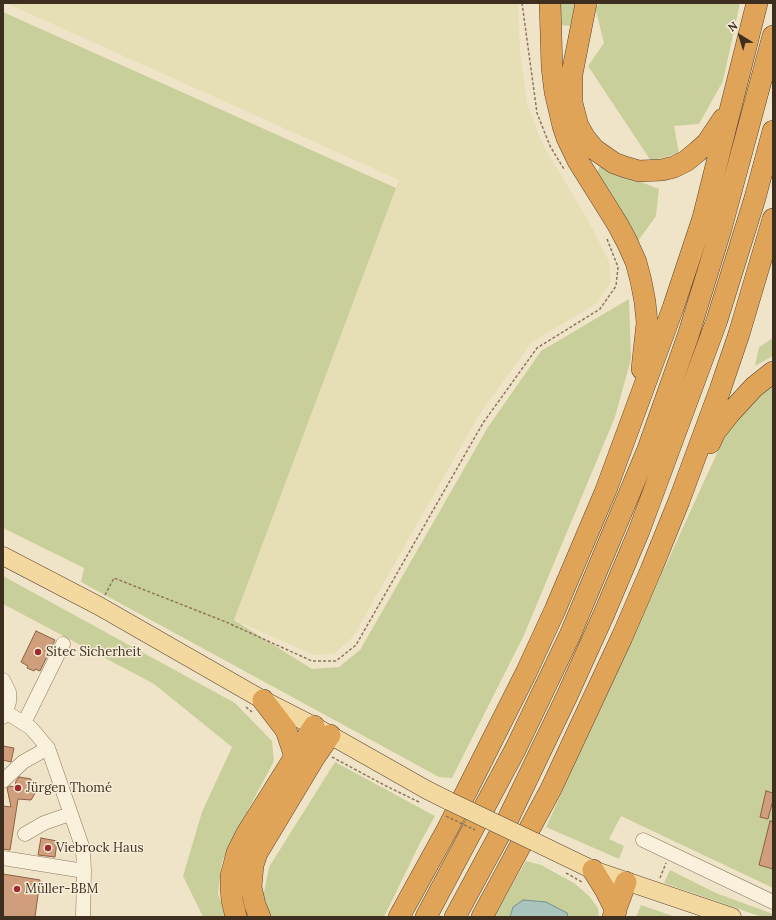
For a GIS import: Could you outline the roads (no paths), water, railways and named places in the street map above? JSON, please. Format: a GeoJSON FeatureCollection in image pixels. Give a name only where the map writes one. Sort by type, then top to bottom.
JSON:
{"type":"FeatureCollection","features":[{"type":"Feature","properties":{"kind":"highway"},"geometry":{"type":"LineString","coordinates":[[550,3],[552,68],[555,92],[563,126],[578,161],[628,242],[636,262],[643,291],[646,312],[646,344],[637,408]]}},
{"type":"Feature","properties":{"kind":"highway"},"geometry":{"type":"LineString","coordinates":[[586,3],[572,74],[572,103],[578,126],[585,138],[603,157],[614,164],[638,171],[662,170],[674,166],[686,161],[707,143],[731,109]]}},
{"type":"Feature","properties":{"kind":"highway"},"geometry":{"type":"LineString","coordinates":[[395,917],[404,909],[452,821],[526,673],[572,571],[606,490],[673,308],[703,218],[757,3]]}},
{"type":"Feature","properties":{"kind":"highway"},"geometry":{"type":"LineString","coordinates":[[769,3],[773,5]]}},
{"type":"Feature","properties":{"kind":"highway"},"geometry":{"type":"LineString","coordinates":[[426,917],[516,748],[570,635],[648,449],[688,336],[721,228],[772,38]]}},
{"type":"Feature","properties":{"kind":"highway"},"geometry":{"type":"LineString","coordinates":[[455,917],[508,819],[567,696],[639,531],[717,320],[773,131]]}},
{"type":"Feature","properties":{"kind":"highway"},"geometry":{"type":"LineString","coordinates":[[482,917],[551,789],[622,637],[679,501],[739,334],[773,219]]}},
{"type":"Feature","properties":{"kind":"highway"},"geometry":{"type":"LineString","coordinates":[[679,501],[710,373],[717,320]]}},
{"type":"Feature","properties":{"kind":"highway"},"geometry":{"type":"LineString","coordinates":[[679,501],[719,427],[754,387],[773,372]]}},
{"type":"Feature","properties":{"kind":"highway"},"geometry":{"type":"LineString","coordinates":[[263,700],[286,730],[295,757]]}},
{"type":"Feature","properties":{"kind":"highway"},"geometry":{"type":"LineString","coordinates":[[236,917],[232,900],[231,876],[237,853],[247,833],[295,757],[322,731]]}},
{"type":"Feature","properties":{"kind":"highway"},"geometry":{"type":"LineString","coordinates":[[260,917],[255,905],[251,887],[253,865],[258,853],[307,771],[322,731]]}},
{"type":"Feature","properties":{"kind":"highway"},"geometry":{"type":"LineString","coordinates":[[593,870],[618,915]]}},
{"type":"Feature","properties":{"kind":"highway"},"geometry":{"type":"LineString","coordinates":[[618,915],[632,883]]}},
{"type":"Feature","properties":{"kind":"main road"},"geometry":{"type":"LineString","coordinates":[[3,556],[99,606],[263,700],[449,801],[593,870],[732,917]]}},
{"type":"Feature","properties":{"kind":"street"},"geometry":{"type":"LineString","coordinates":[[24,723],[62,644]]}},
{"type":"Feature","properties":{"kind":"street"},"geometry":{"type":"LineString","coordinates":[[3,680],[9,692],[9,702],[5,714],[31,728],[48,748],[83,849],[83,917]]}},
{"type":"Feature","properties":{"kind":"street"},"geometry":{"type":"LineString","coordinates":[[3,781],[23,762],[48,748]]}},
{"type":"Feature","properties":{"kind":"street"},"geometry":{"type":"LineString","coordinates":[[25,834],[44,823],[70,814]]}},
{"type":"Feature","properties":{"kind":"street"},"geometry":{"type":"LineString","coordinates":[[643,840],[773,902]]}},
{"type":"Feature","properties":{"kind":"street"},"geometry":{"type":"LineString","coordinates":[[3,858],[84,871]]}},
{"type":"Feature","properties":{"kind":"water"},"geometry":{"type":"Polygon","coordinates":[[[523,900],[546,902],[567,913],[568,917],[510,917],[513,907],[523,900]]]}},
{"type":"Feature","properties":{"kind":"place","name":"Sitec Sicherheit"},"geometry":{"type":"Point","coordinates":[38,652]}},
{"type":"Feature","properties":{"kind":"place","name":"Jürgen Thomé"},"geometry":{"type":"Point","coordinates":[18,788]}},
{"type":"Feature","properties":{"kind":"place","name":"Viebrock Haus"},"geometry":{"type":"Point","coordinates":[48,848]}},
{"type":"Feature","properties":{"kind":"place","name":"Müller-BBM"},"geometry":{"type":"Point","coordinates":[17,889]}}]}
